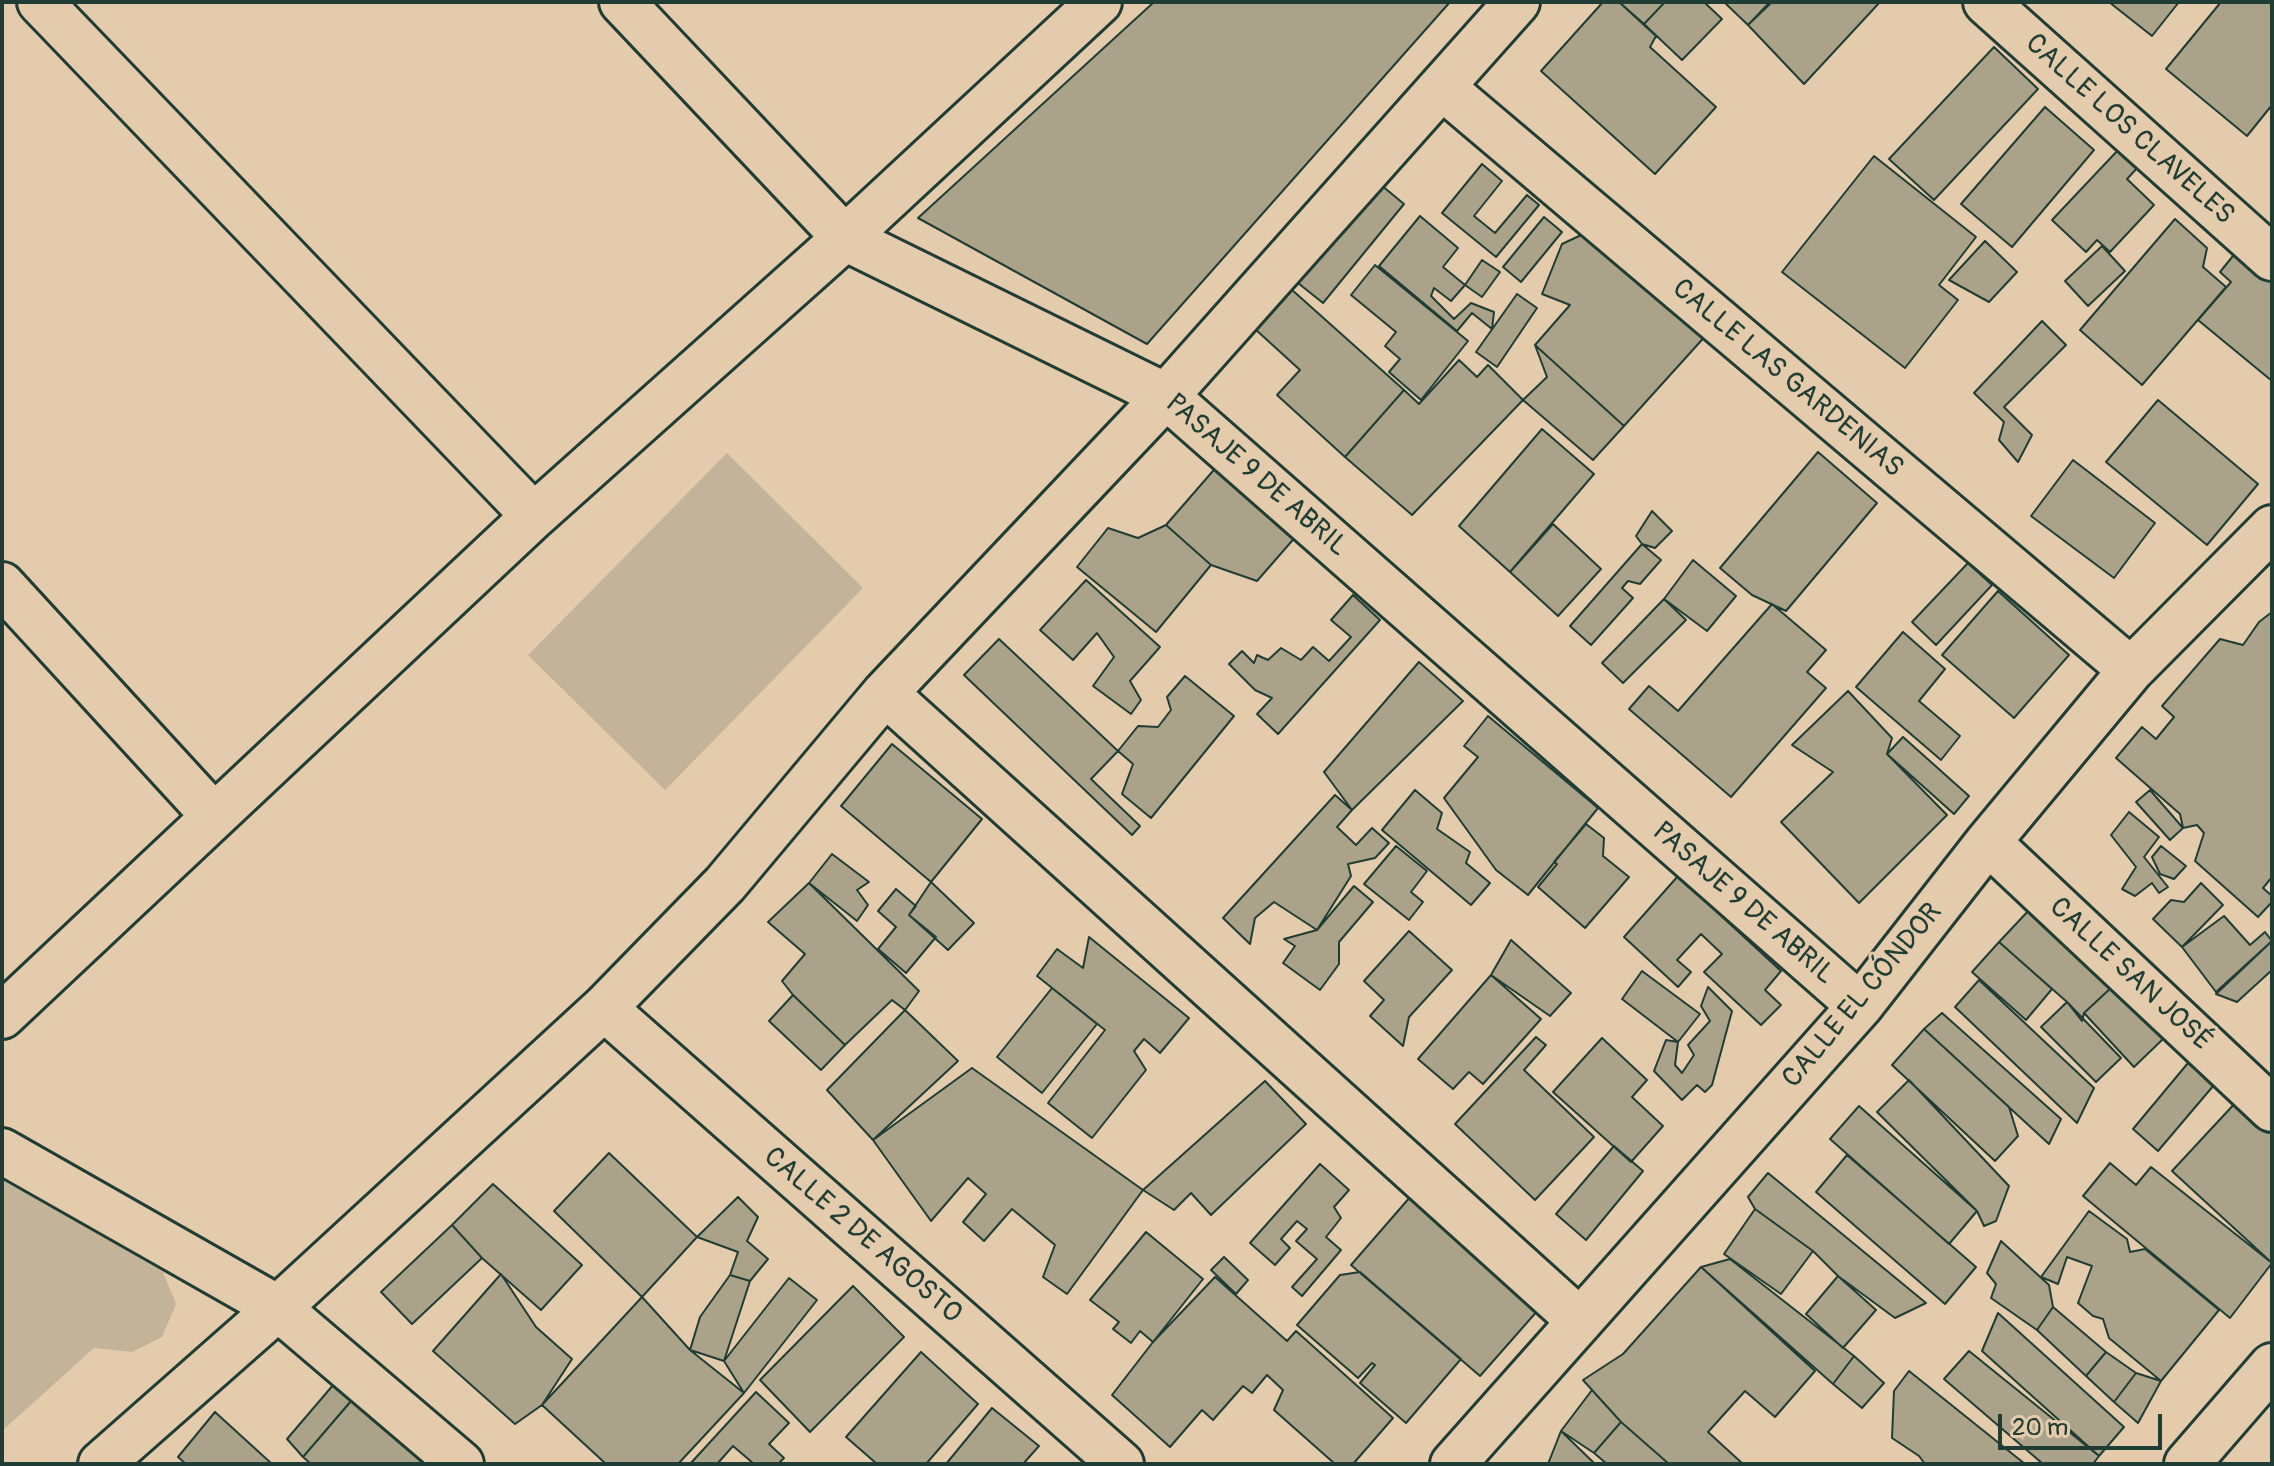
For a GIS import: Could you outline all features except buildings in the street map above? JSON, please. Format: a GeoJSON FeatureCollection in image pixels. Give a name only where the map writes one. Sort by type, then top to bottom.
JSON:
{"type":"FeatureCollection","features":[{"type":"Feature","properties":{"kind":"street"},"geometry":{"type":"LineString","coordinates":[[40,2],[534,516]]}},
{"type":"Feature","properties":{"kind":"street","name":"PASAJE 9 DE ABRIL"},"geometry":{"type":"LineString","coordinates":[[622,2],[845,238],[1166,396],[1860,1006]]}},
{"type":"Feature","properties":{"kind":"street"},"geometry":{"type":"LineString","coordinates":[[2,1016],[534,516],[845,238],[1099,2]]}},
{"type":"Feature","properties":{"kind":"street"},"geometry":{"type":"LineString","coordinates":[[101,1464],[278,1308],[604,1008],[725,884],[885,693],[1166,396],[1517,2]]}},
{"type":"Feature","properties":{"kind":"street","name":"CALLE LOS CLAVELES"},"geometry":{"type":"LineString","coordinates":[[1986,2],[2272,258]]}},
{"type":"Feature","properties":{"kind":"street","name":"CALLE LAS GARDENIAS"},"geometry":{"type":"LineString","coordinates":[[1442,87],[2131,670]]}},
{"type":"Feature","properties":{"kind":"street","name":"CALLE EL CÓNDOR"},"geometry":{"type":"LineString","coordinates":[[1453,1464],[1860,1006],[1988,842],[2131,670],[2272,528]]}},
{"type":"Feature","properties":{"kind":"street"},"geometry":{"type":"LineString","coordinates":[[2,585],[213,815]]}},
{"type":"Feature","properties":{"kind":"street"},"geometry":{"type":"LineString","coordinates":[[885,693],[1580,1321]]}},
{"type":"Feature","properties":{"kind":"street","name":"CALLE SAN JOSÉ"},"geometry":{"type":"LineString","coordinates":[[1988,842],[2272,1109]]}},
{"type":"Feature","properties":{"kind":"street","name":"CALLE 2 DE AGOSTO"},"geometry":{"type":"LineString","coordinates":[[604,1008],[1121,1464]]}},
{"type":"Feature","properties":{"kind":"street"},"geometry":{"type":"LineString","coordinates":[[2,1151],[278,1308],[461,1464]]}},
{"type":"Feature","properties":{"kind":"street"},"geometry":{"type":"LineString","coordinates":[[2187,1464],[2272,1366]]}},
{"type":"Feature","properties":{"kind":"shaded area"},"geometry":{"type":"Polygon","coordinates":[[[727,453],[863,588],[665,790],[528,655],[727,453]]]}},
{"type":"Feature","properties":{"kind":"shaded area"},"geometry":{"type":"Polygon","coordinates":[[[2,1178],[163,1272],[176,1304],[162,1337],[132,1352],[94,1348],[2,1431],[2,1178]]]}}]}
